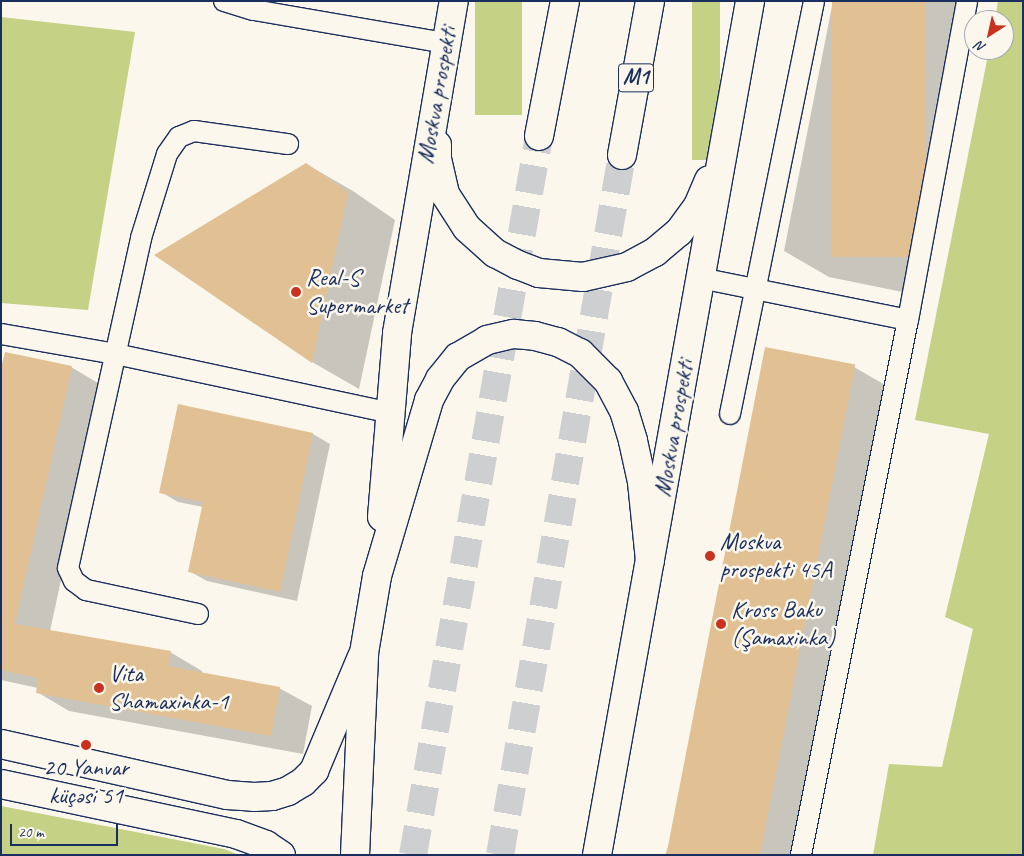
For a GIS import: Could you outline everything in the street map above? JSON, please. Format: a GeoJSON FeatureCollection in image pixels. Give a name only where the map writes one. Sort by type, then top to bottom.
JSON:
{"type":"FeatureCollection","features":[{"type":"Feature","properties":{"kind":"main road","name":"Moskva prospekti"},"geometry":{"type":"LineString","coordinates":[[377,576],[397,333],[445,43],[454,1]]}},
{"type":"Feature","properties":{"kind":"main road"},"geometry":{"type":"LineString","coordinates":[[539,136],[565,1]]}},
{"type":"Feature","properties":{"kind":"main road","name":"M1"},"geometry":{"type":"LineString","coordinates":[[622,155],[650,1]]}},
{"type":"Feature","properties":{"kind":"main road","name":"Moskva prospekti"},"geometry":{"type":"LineString","coordinates":[[597,855],[750,1]]}},
{"type":"Feature","properties":{"kind":"main road"},"geometry":{"type":"LineString","coordinates":[[436,103],[437,160],[445,194],[467,228],[495,253],[518,265],[540,273],[583,277],[627,267],[656,252],[679,232],[698,206],[726,140]]}},
{"type":"Feature","properties":{"kind":"main road"},"geometry":{"type":"LineString","coordinates":[[355,855],[364,654],[377,576],[429,400],[440,379],[458,357],[487,340],[514,334],[535,336],[558,342],[580,353],[608,381],[624,411],[633,441],[642,482],[650,561]]}},
{"type":"Feature","properties":{"kind":"main road"},"geometry":{"type":"LineString","coordinates":[[1,744],[227,795],[272,796],[288,791],[303,782],[314,771],[364,654]]}},
{"type":"Feature","properties":{"kind":"main road"},"geometry":{"type":"LineString","coordinates":[[1,784],[236,834],[266,845],[281,855]]}},
{"type":"Feature","properties":{"kind":"lane"},"geometry":{"type":"LineString","coordinates":[[224,1],[445,43]]}},
{"type":"Feature","properties":{"kind":"lane"},"geometry":{"type":"LineString","coordinates":[[730,414],[814,1]]}},
{"type":"Feature","properties":{"kind":"lane"},"geometry":{"type":"LineString","coordinates":[[800,855],[908,320],[968,1]]}},
{"type":"Feature","properties":{"kind":"lane"},"geometry":{"type":"LineString","coordinates":[[198,614],[86,590],[74,581],[68,568],[141,238],[166,154],[178,137],[194,131],[288,144]]}},
{"type":"Feature","properties":{"kind":"lane"},"geometry":{"type":"LineString","coordinates":[[700,278],[908,320]]}},
{"type":"Feature","properties":{"kind":"lane"},"geometry":{"type":"LineString","coordinates":[[1,334],[116,354],[391,413]]}},
{"type":"Feature","properties":{"kind":"green space"},"geometry":{"type":"Polygon","coordinates":[[[475,1],[522,1],[522,115],[475,115],[475,1]]]}},
{"type":"Feature","properties":{"kind":"green space"},"geometry":{"type":"Polygon","coordinates":[[[692,1],[720,1],[720,160],[692,160],[692,1]]]}},
{"type":"Feature","properties":{"kind":"green space"},"geometry":{"type":"Polygon","coordinates":[[[998,1],[1023,1],[1023,855],[873,855],[889,764],[942,767],[973,629],[945,617],[989,434],[915,420],[987,60],[1014,60],[1014,10],[997,10],[998,1]]]}},
{"type":"Feature","properties":{"kind":"green space"},"geometry":{"type":"Polygon","coordinates":[[[1,17],[135,32],[88,310],[1,303],[1,17]]]}},
{"type":"Feature","properties":{"kind":"green space"},"geometry":{"type":"Polygon","coordinates":[[[1,806],[224,849],[239,855],[1,855],[1,806]]]}},
{"type":"Feature","properties":{"kind":"building"},"geometry":{"type":"Polygon","coordinates":[[[832,1],[925,1],[925,257],[832,257],[832,1]]]}},
{"type":"Feature","properties":{"kind":"building"},"geometry":{"type":"Polygon","coordinates":[[[306,163],[348,192],[312,363],[154,255],[306,163]]]}},
{"type":"Feature","properties":{"kind":"building"},"geometry":{"type":"Polygon","coordinates":[[[765,347],[855,365],[760,855],[666,855],[765,347]]]}},
{"type":"Feature","properties":{"kind":"building"},"geometry":{"type":"Polygon","coordinates":[[[5,352],[72,366],[15,624],[171,651],[168,666],[280,687],[271,736],[36,693],[38,678],[1,670],[1,368],[5,352]]]}},
{"type":"Feature","properties":{"kind":"building"},"geometry":{"type":"Polygon","coordinates":[[[178,404],[313,433],[280,592],[188,572],[203,502],[159,493],[178,404]]]}},
{"type":"Feature","properties":{"kind":"tunnel"},"geometry":{"type":"LineString","coordinates":[[413,855],[539,136]]}},
{"type":"Feature","properties":{"kind":"tunnel"},"geometry":{"type":"LineString","coordinates":[[500,855],[622,155]]}},
{"type":"Feature","properties":{"kind":"place","name":"Real-S Supermarket"},"geometry":{"type":"Point","coordinates":[296,292]}},
{"type":"Feature","properties":{"kind":"place","name":"Moskva prospekti 45A"},"geometry":{"type":"Point","coordinates":[710,556]}},
{"type":"Feature","properties":{"kind":"place","name":"Kross Baku (Şamaxinka)"},"geometry":{"type":"Point","coordinates":[721,624]}},
{"type":"Feature","properties":{"kind":"place","name":"Vita Shamaxinka-1"},"geometry":{"type":"Point","coordinates":[99,688]}},
{"type":"Feature","properties":{"kind":"place","name":"20 Yanvar küçəsi 51"},"geometry":{"type":"Point","coordinates":[86,745]}}]}
